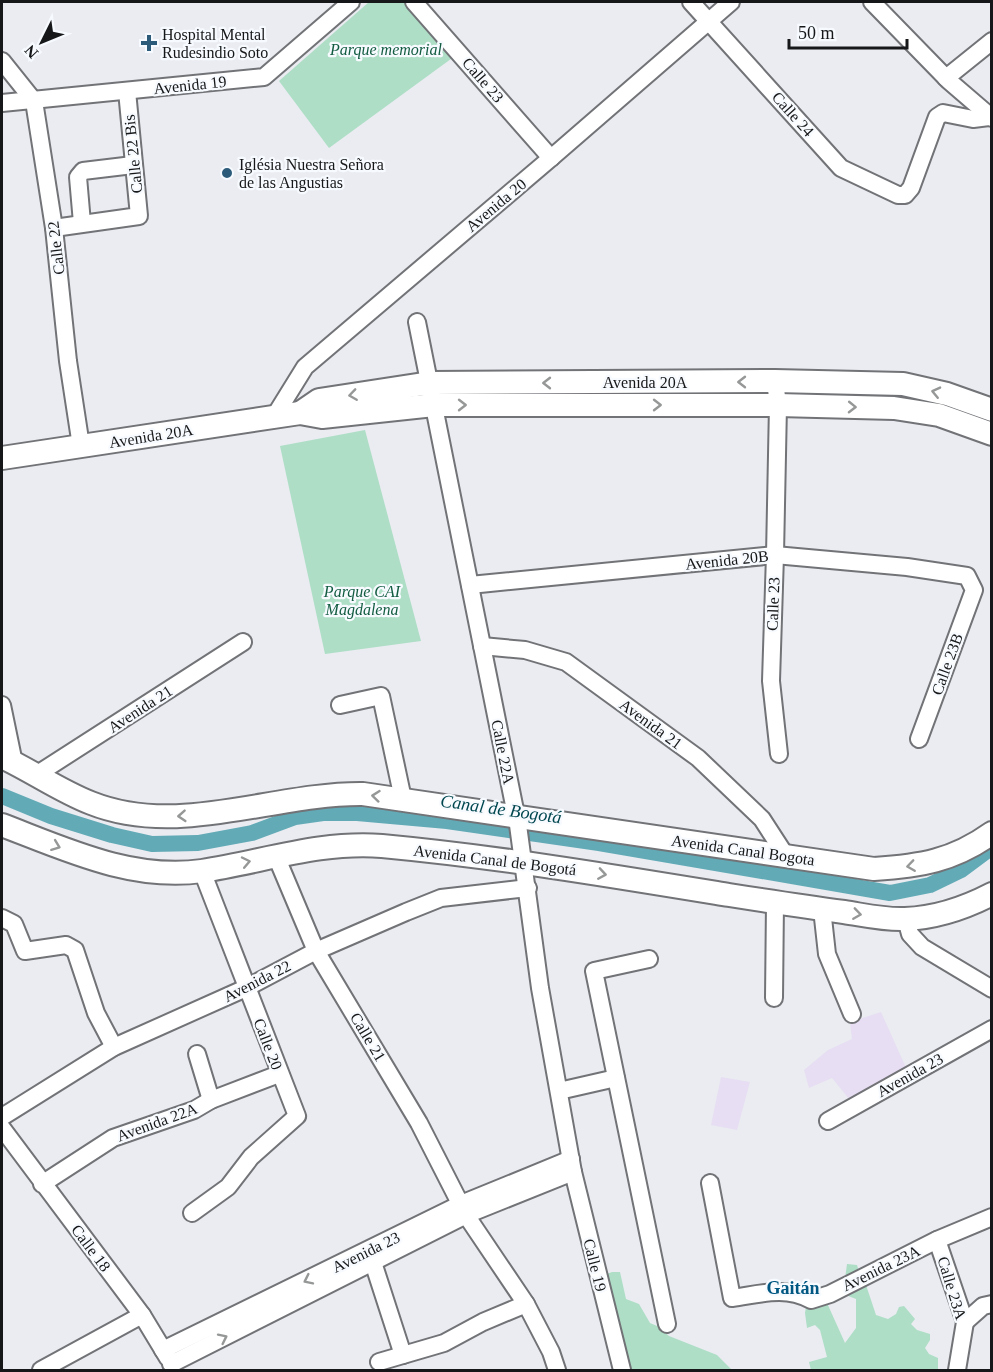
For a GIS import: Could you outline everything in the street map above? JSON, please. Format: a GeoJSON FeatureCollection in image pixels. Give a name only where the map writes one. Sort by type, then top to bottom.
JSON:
{"type":"FeatureCollection","features":[{"type":"Feature","properties":{"kind":"main road","name":"Avenida 20A"},"geometry":{"type":"LineString","coordinates":[[2,458],[300,413],[322,417],[432,394],[775,381],[903,384],[947,394],[992,410]]}},
{"type":"Feature","properties":{"kind":"main road","name":"Avenida 20A"},"geometry":{"type":"LineString","coordinates":[[432,394],[894,408],[939,415],[992,434]]}},
{"type":"Feature","properties":{"kind":"main road"},"geometry":{"type":"LineString","coordinates":[[8,760],[92,804],[156,817],[199,815],[303,798],[343,794],[403,799],[517,822]]}},
{"type":"Feature","properties":{"kind":"main road","name":"Avenida Canal Bogota"},"geometry":{"type":"LineString","coordinates":[[517,822],[874,869],[943,860],[967,849],[992,833]]}},
{"type":"Feature","properties":{"kind":"main road","name":"Avenida Canal de Bogotá"},"geometry":{"type":"LineString","coordinates":[[2,825],[87,858],[152,872],[202,871],[334,846],[367,845],[523,857],[775,902],[893,919],[948,912],[992,894]]}},
{"type":"Feature","properties":{"kind":"street","name":"Avenida 19"},"geometry":{"type":"LineString","coordinates":[[2,103],[264,77],[351,2]]}},
{"type":"Feature","properties":{"kind":"street","name":"Calle 23"},"geometry":{"type":"LineString","coordinates":[[414,2],[551,158]]}},
{"type":"Feature","properties":{"kind":"street","name":"Calle 24"},"geometry":{"type":"LineString","coordinates":[[692,2],[841,168],[898,195],[905,195],[911,188],[938,117],[943,113],[973,119],[990,118]]}},
{"type":"Feature","properties":{"kind":"street","name":"Avenida 20"},"geometry":{"type":"LineString","coordinates":[[274,417],[305,367],[731,2]]}},
{"type":"Feature","properties":{"kind":"street"},"geometry":{"type":"LineString","coordinates":[[872,2],[946,78],[990,118]]}},
{"type":"Feature","properties":{"kind":"street"},"geometry":{"type":"LineString","coordinates":[[946,78],[992,41]]}},
{"type":"Feature","properties":{"kind":"street","name":"Calle 22"},"geometry":{"type":"LineString","coordinates":[[2,61],[33,101],[54,228],[68,361],[81,446]]}},
{"type":"Feature","properties":{"kind":"street","name":"Calle 22 Bis"},"geometry":{"type":"LineString","coordinates":[[82,223],[139,216],[127,92]]}},
{"type":"Feature","properties":{"kind":"street"},"geometry":{"type":"LineString","coordinates":[[54,228],[82,223],[78,177],[83,171],[134,165]]}},
{"type":"Feature","properties":{"kind":"street","name":"Calle 22A"},"geometry":{"type":"LineString","coordinates":[[417,322],[517,822],[528,888],[540,988],[572,1166]]}},
{"type":"Feature","properties":{"kind":"street","name":"Calle 23"},"geometry":{"type":"LineString","coordinates":[[775,381],[778,405],[771,681],[778,754]]}},
{"type":"Feature","properties":{"kind":"street","name":"Avenida 20B"},"geometry":{"type":"LineString","coordinates":[[470,585],[775,555],[907,567],[967,576],[974,590]]}},
{"type":"Feature","properties":{"kind":"street","name":"Calle 23B"},"geometry":{"type":"LineString","coordinates":[[919,739],[974,590]]}},
{"type":"Feature","properties":{"kind":"street","name":"Avenida 21"},"geometry":{"type":"LineString","coordinates":[[36,775],[243,642]]}},
{"type":"Feature","properties":{"kind":"street","name":"Avenida 21"},"geometry":{"type":"LineString","coordinates":[[482,646],[525,650],[566,662],[698,758],[762,819],[786,856]]}},
{"type":"Feature","properties":{"kind":"street"},"geometry":{"type":"LineString","coordinates":[[340,705],[381,696],[403,799]]}},
{"type":"Feature","properties":{"kind":"street"},"geometry":{"type":"LineString","coordinates":[[2,705],[8,760]]}},
{"type":"Feature","properties":{"kind":"street","name":"Calle 21"},"geometry":{"type":"LineString","coordinates":[[276,856],[316,951],[419,1122],[464,1210],[526,1304],[551,1352],[556,1371]]}},
{"type":"Feature","properties":{"kind":"street","name":"Calle 20"},"geometry":{"type":"LineString","coordinates":[[192,1213],[228,1187],[251,1156],[297,1116],[202,871]]}},
{"type":"Feature","properties":{"kind":"street","name":"Avenida 22"},"geometry":{"type":"LineString","coordinates":[[2,1117],[114,1047],[246,988],[316,951],[441,898],[528,888]]}},
{"type":"Feature","properties":{"kind":"street"},"geometry":{"type":"LineString","coordinates":[[774,998],[775,902]]}},
{"type":"Feature","properties":{"kind":"street"},"geometry":{"type":"LineString","coordinates":[[822,909],[827,954],[852,1014]]}},
{"type":"Feature","properties":{"kind":"street"},"geometry":{"type":"LineString","coordinates":[[2,918],[14,924],[25,951],[66,945],[75,950],[96,1013],[114,1047]]}},
{"type":"Feature","properties":{"kind":"street"},"geometry":{"type":"LineString","coordinates":[[906,919],[910,934],[922,947],[992,989]]}},
{"type":"Feature","properties":{"kind":"street"},"geometry":{"type":"LineString","coordinates":[[649,959],[594,971],[667,1324]]}},
{"type":"Feature","properties":{"kind":"street","name":"Avenida 23"},"geometry":{"type":"LineString","coordinates":[[828,1121],[992,1029]]}},
{"type":"Feature","properties":{"kind":"street"},"geometry":{"type":"LineString","coordinates":[[197,1054],[211,1100]]}},
{"type":"Feature","properties":{"kind":"street","name":"Avenida 22A"},"geometry":{"type":"LineString","coordinates":[[42,1184],[113,1137],[194,1110],[211,1100],[279,1074]]}},
{"type":"Feature","properties":{"kind":"street"},"geometry":{"type":"LineString","coordinates":[[559,1091],[616,1078]]}},
{"type":"Feature","properties":{"kind":"street","name":"Calle 18"},"geometry":{"type":"LineString","coordinates":[[2,1128],[142,1315],[170,1362]]}},
{"type":"Feature","properties":{"kind":"street","name":"Avenida 23"},"geometry":{"type":"LineString","coordinates":[[170,1362],[288,1298],[464,1210],[572,1166]]}},
{"type":"Feature","properties":{"kind":"street","name":"Calle 19"},"geometry":{"type":"LineString","coordinates":[[572,1166],[622,1371]]}},
{"type":"Feature","properties":{"kind":"street","name":"Avenida 23A"},"geometry":{"type":"LineString","coordinates":[[710,1183],[732,1298],[785,1291],[800,1293],[812,1300],[992,1217]]}},
{"type":"Feature","properties":{"kind":"street","name":"Calle 23A"},"geometry":{"type":"LineString","coordinates":[[938,1240],[965,1322],[957,1371]]}},
{"type":"Feature","properties":{"kind":"street"},"geometry":{"type":"LineString","coordinates":[[371,1257],[403,1355]]}},
{"type":"Feature","properties":{"kind":"street"},"geometry":{"type":"LineString","coordinates":[[379,1362],[444,1343],[483,1322],[526,1304]]}},
{"type":"Feature","properties":{"kind":"street"},"geometry":{"type":"LineString","coordinates":[[965,1322],[983,1306],[992,1304]]}},
{"type":"Feature","properties":{"kind":"street"},"geometry":{"type":"LineString","coordinates":[[41,1371],[142,1315]]}},
{"type":"Feature","properties":{"kind":"shaded area"},"geometry":{"type":"Polygon","coordinates":[[[881,1012],[907,1070],[850,1100],[832,1078],[809,1088],[804,1070],[828,1050],[852,1039],[850,1022],[881,1012]]]}},
{"type":"Feature","properties":{"kind":"shaded area"},"geometry":{"type":"Polygon","coordinates":[[[721,1077],[750,1082],[737,1130],[711,1125],[721,1077]]]}},
{"type":"Feature","properties":{"kind":"green space","name":"Parque memorial"},"geometry":{"type":"Polygon","coordinates":[[[369,2],[409,2],[455,56],[329,148],[279,81],[369,2]]]}},
{"type":"Feature","properties":{"kind":"green space","name":"Parque CAI Magdalena"},"geometry":{"type":"Polygon","coordinates":[[[365,430],[421,641],[325,654],[280,446],[365,430]]]}},
{"type":"Feature","properties":{"kind":"green space"},"geometry":{"type":"Polygon","coordinates":[[[847,1264],[857,1265],[876,1315],[888,1319],[896,1314],[899,1307],[904,1306],[915,1319],[911,1324],[917,1330],[930,1334],[930,1340],[925,1348],[929,1354],[938,1358],[938,1370],[811,1370],[809,1362],[827,1357],[820,1330],[815,1325],[807,1328],[805,1313],[807,1301],[827,1303],[845,1343],[856,1328],[856,1299],[843,1294],[847,1264]]]}},
{"type":"Feature","properties":{"kind":"green space"},"geometry":{"type":"Polygon","coordinates":[[[620,1272],[626,1299],[639,1304],[650,1323],[669,1336],[717,1355],[732,1370],[626,1370],[604,1275],[620,1272]]]}},
{"type":"Feature","properties":{"kind":"waterway","name":"Canal de Bogotá"},"geometry":{"type":"LineString","coordinates":[[2,796],[51,816],[112,835],[152,844],[198,843],[252,833],[295,817],[323,813],[357,813],[447,821],[599,843],[890,893],[930,885],[961,870],[992,847]]}},
{"type":"Feature","properties":{"kind":"place","name":"Hospital Mental Rudesindio Soto"},"geometry":{"type":"Point","coordinates":[149,43]}},
{"type":"Feature","properties":{"kind":"place","name":"Iglésia Nuestra Señora de las Angustias"},"geometry":{"type":"Point","coordinates":[227,173]}},
{"type":"Feature","properties":{"kind":"district","name":"Gaitán"},"geometry":{"type":"Point","coordinates":[793,1288]}}]}
